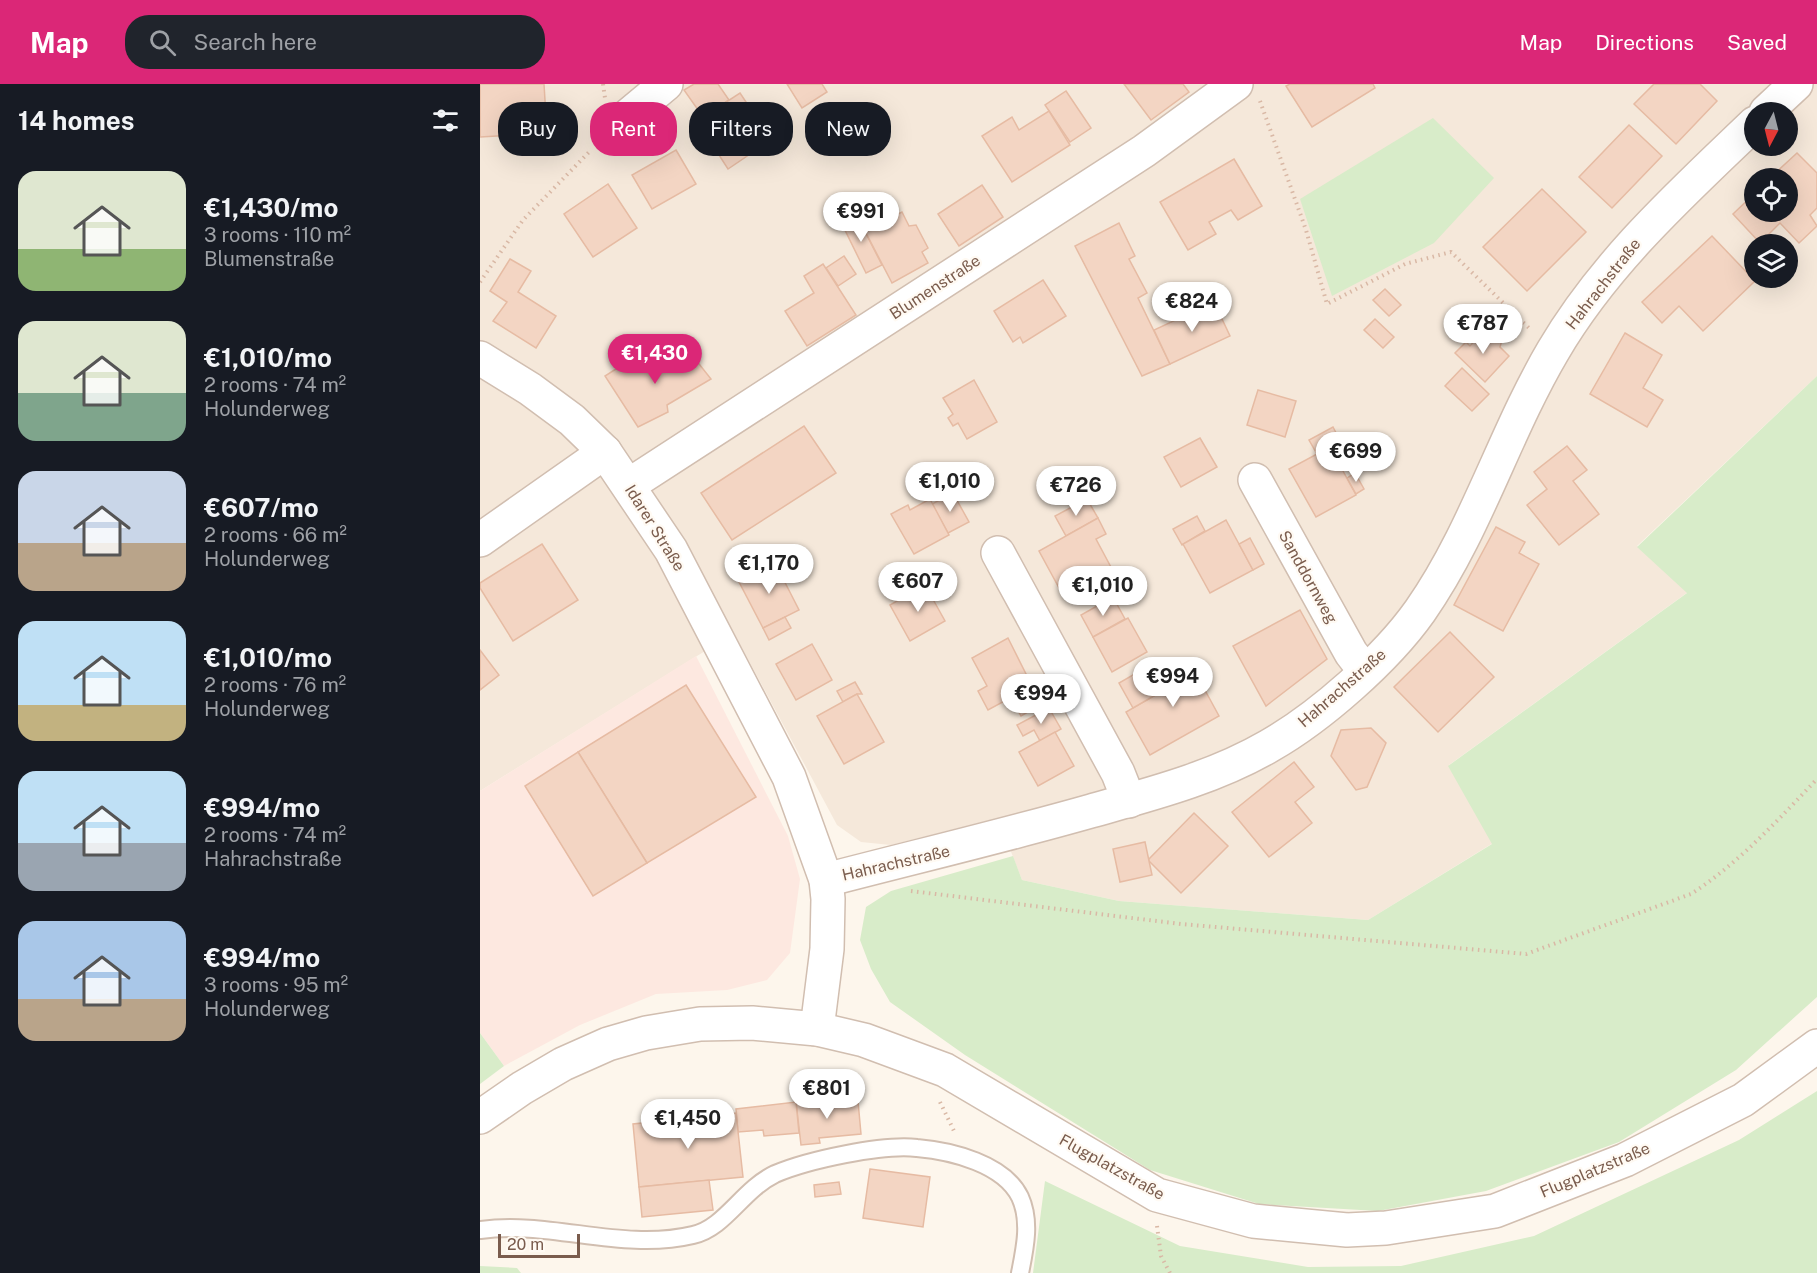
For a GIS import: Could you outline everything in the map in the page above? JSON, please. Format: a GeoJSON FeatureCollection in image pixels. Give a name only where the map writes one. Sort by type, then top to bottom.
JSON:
{"type":"FeatureCollection","features":[{"type":"Feature","properties":{"kind":"street"},"geometry":{"type":"LineString","coordinates":[[644,102],[666,84]]}},
{"type":"Feature","properties":{"kind":"street"},"geometry":{"type":"LineString","coordinates":[[1777,102],[1796,84]]}},
{"type":"Feature","properties":{"kind":"street","name":"Blumenstraße"},"geometry":{"type":"LineString","coordinates":[[629,485],[1144,151],[1247,90]]}},
{"type":"Feature","properties":{"kind":"street","name":"Hahrachstraße"},"geometry":{"type":"LineString","coordinates":[[817,1029],[827,949],[826,880],[955,849],[1129,801],[1214,773],[1269,747],[1308,720],[1392,645],[1419,612],[1440,578],[1553,351],[1578,312],[1654,219],[1744,133]]}},
{"type":"Feature","properties":{"kind":"street","name":"Idarer Straße"},"geometry":{"type":"LineString","coordinates":[[480,358],[530,389],[572,420],[605,452],[629,485],[670,550],[789,777],[826,880]]}},
{"type":"Feature","properties":{"kind":"street"},"geometry":{"type":"LineString","coordinates":[[480,540],[605,452]]}},
{"type":"Feature","properties":{"kind":"street","name":"Sanddornweg"},"geometry":{"type":"LineString","coordinates":[[1255,480],[1351,653],[1365,671]]}},
{"type":"Feature","properties":{"kind":"street"},"geometry":{"type":"LineString","coordinates":[[998,552],[1118,773],[1129,801]]}},
{"type":"Feature","properties":{"kind":"street","name":"Flugplatzstraße"},"geometry":{"type":"LineString","coordinates":[[480,1117],[562,1064],[608,1044],[646,1033],[710,1023],[752,1023],[817,1029],[864,1040],[945,1070],[1157,1195],[1254,1221],[1347,1230],[1386,1228],[1495,1211],[1625,1160],[1743,1100],[1817,1046]]}},
{"type":"Feature","properties":{"kind":"lane"},"geometry":{"type":"LineString","coordinates":[[480,1230],[501,1227],[538,1229],[621,1239],[658,1240],[694,1235],[715,1226],[746,1192],[773,1175],[804,1162],[865,1152],[916,1147],[967,1158],[1005,1177],[1019,1196],[1026,1215],[1026,1240],[1020,1273]]}},
{"type":"Feature","properties":{"kind":"path"},"geometry":{"type":"LineString","coordinates":[[1247,90],[1306,230],[1327,304],[1405,264],[1451,252],[1553,351]]}},
{"type":"Feature","properties":{"kind":"path"},"geometry":{"type":"LineString","coordinates":[[480,282],[523,220],[590,151]]}},
{"type":"Feature","properties":{"kind":"path"},"geometry":{"type":"LineString","coordinates":[[868,869],[902,890],[913,892],[1181,924],[1526,954],[1691,894],[1713,880],[1756,842],[1817,779]]}},
{"type":"Feature","properties":{"kind":"path"},"geometry":{"type":"LineString","coordinates":[[921,1061],[967,1158]]}},
{"type":"Feature","properties":{"kind":"path"},"geometry":{"type":"LineString","coordinates":[[1157,1195],[1157,1225],[1161,1256],[1170,1273]]}},
{"type":"Feature","properties":{"kind":"shaded area"},"geometry":{"type":"Polygon","coordinates":[[[480,84],[1817,84],[1817,376],[1637,546],[1688,592],[1449,765],[1493,843],[1368,920],[1119,901],[1022,880],[998,818],[891,845],[861,842],[837,825],[734,633],[480,791],[480,84]]]}},
{"type":"Feature","properties":{"kind":"shaded area"},"geometry":{"type":"Polygon","coordinates":[[[696,656],[788,836],[800,879],[790,953],[767,980],[727,990],[656,994],[580,1025],[504,1066],[480,1033],[480,791],[696,656]]]}},
{"type":"Feature","properties":{"kind":"green space"},"geometry":{"type":"Polygon","coordinates":[[[1433,118],[1494,178],[1434,243],[1332,296],[1300,199],[1433,118]]]}},
{"type":"Feature","properties":{"kind":"green space"},"geometry":{"type":"Polygon","coordinates":[[[1817,376],[1817,997],[1736,1070],[1619,1142],[1486,1191],[1378,1211],[1259,1204],[1150,1170],[965,1055],[890,1002],[871,969],[860,940],[866,907],[891,891],[1013,856],[1022,880],[1119,901],[1368,920],[1492,844],[1448,766],[1687,593],[1637,547],[1817,376]]]}},
{"type":"Feature","properties":{"kind":"green space"},"geometry":{"type":"Polygon","coordinates":[[[480,1033],[504,1066],[480,1084],[480,1033]]]}},
{"type":"Feature","properties":{"kind":"green space"},"geometry":{"type":"Polygon","coordinates":[[[1817,1091],[1817,1273],[1033,1273],[1045,1181],[1180,1246],[1308,1267],[1401,1266],[1534,1236],[1739,1140],[1817,1091]]]}},
{"type":"Feature","properties":{"kind":"green space"},"geometry":{"type":"Polygon","coordinates":[[[480,1266],[517,1268],[521,1273],[480,1273],[480,1266]]]}},
{"type":"Feature","properties":{"kind":"building"},"geometry":{"type":"Polygon","coordinates":[[[480,84],[544,84],[545,102],[498,102],[498,136],[480,137],[480,84]]]}},
{"type":"Feature","properties":{"kind":"building"},"geometry":{"type":"Polygon","coordinates":[[[694,84],[718,84],[729,100],[726,102],[692,102],[684,90],[694,84]]]}},
{"type":"Feature","properties":{"kind":"building"},"geometry":{"type":"Polygon","coordinates":[[[787,84],[822,84],[827,92],[811,102],[805,102],[805,106],[802,108],[787,84]]]}},
{"type":"Feature","properties":{"kind":"building"},"geometry":{"type":"Polygon","coordinates":[[[1124,84],[1183,84],[1189,92],[1151,120],[1124,84]]]}},
{"type":"Feature","properties":{"kind":"building"},"geometry":{"type":"Polygon","coordinates":[[[1290,84],[1373,84],[1375,88],[1312,127],[1286,86],[1290,84]]]}},
{"type":"Feature","properties":{"kind":"building"},"geometry":{"type":"Polygon","coordinates":[[[1654,84],[1700,84],[1717,101],[1676,144],[1634,104],[1654,84]]]}},
{"type":"Feature","properties":{"kind":"building"},"geometry":{"type":"Polygon","coordinates":[[[1066,91],[1091,128],[1070,142],[1045,105],[1066,91]]]}},
{"type":"Feature","properties":{"kind":"building"},"geometry":{"type":"Polygon","coordinates":[[[740,93],[746,102],[726,102],[740,93]]]}},
{"type":"Feature","properties":{"kind":"building"},"geometry":{"type":"Polygon","coordinates":[[[1049,111],[1070,145],[1012,182],[982,136],[1012,117],[1019,130],[1049,111]]]}},
{"type":"Feature","properties":{"kind":"building"},"geometry":{"type":"Polygon","coordinates":[[[1629,125],[1662,156],[1612,208],[1579,177],[1629,125]]]}},
{"type":"Feature","properties":{"kind":"building"},"geometry":{"type":"Polygon","coordinates":[[[677,152],[696,184],[652,209],[632,175],[665,156],[677,156],[677,152]]]}},
{"type":"Feature","properties":{"kind":"building"},"geometry":{"type":"Polygon","coordinates":[[[1798,154],[1817,173],[1817,208],[1810,215],[1817,226],[1799,243],[1798,234],[1790,234],[1780,223],[1769,234],[1752,234],[1733,214],[1744,204],[1744,222],[1798,222],[1798,168],[1781,168],[1798,154]]]}},
{"type":"Feature","properties":{"kind":"building"},"geometry":{"type":"Polygon","coordinates":[[[720,156],[747,156],[728,169],[720,156]]]}},
{"type":"Feature","properties":{"kind":"building"},"geometry":{"type":"Polygon","coordinates":[[[1234,159],[1262,206],[1238,220],[1231,210],[1209,222],[1216,234],[1188,250],[1160,202],[1234,159]]]}},
{"type":"Feature","properties":{"kind":"building"},"geometry":{"type":"Polygon","coordinates":[[[608,184],[637,228],[593,257],[564,214],[608,184]]]}},
{"type":"Feature","properties":{"kind":"building"},"geometry":{"type":"Polygon","coordinates":[[[982,185],[1003,217],[959,246],[938,214],[982,185]]]}},
{"type":"Feature","properties":{"kind":"building"},"geometry":{"type":"Polygon","coordinates":[[[1542,189],[1586,232],[1527,291],[1483,247],[1542,189]]]}},
{"type":"Feature","properties":{"kind":"building"},"geometry":{"type":"Polygon","coordinates":[[[855,212],[882,265],[866,273],[840,220],[855,212]]]}},
{"type":"Feature","properties":{"kind":"building"},"geometry":{"type":"Polygon","coordinates":[[[902,212],[909,226],[916,225],[928,248],[922,252],[928,263],[892,283],[865,231],[902,212]]]}},
{"type":"Feature","properties":{"kind":"building"},"geometry":{"type":"Polygon","coordinates":[[[1119,223],[1135,256],[1129,259],[1147,293],[1138,298],[1170,364],[1142,376],[1075,246],[1119,223]]]}},
{"type":"Feature","properties":{"kind":"building"},"geometry":{"type":"Polygon","coordinates":[[[1712,236],[1744,269],[1744,288],[1748,288],[1703,331],[1679,306],[1662,323],[1642,302],[1712,236]]]}},
{"type":"Feature","properties":{"kind":"building"},"geometry":{"type":"Polygon","coordinates":[[[844,256],[856,274],[838,286],[826,268],[844,256]]]}},
{"type":"Feature","properties":{"kind":"building"},"geometry":{"type":"Polygon","coordinates":[[[510,259],[531,271],[518,292],[556,316],[536,348],[493,321],[507,302],[490,291],[510,259]]]}},
{"type":"Feature","properties":{"kind":"building"},"geometry":{"type":"Polygon","coordinates":[[[823,264],[856,315],[807,346],[785,311],[814,293],[804,276],[823,264]]]}},
{"type":"Feature","properties":{"kind":"building"},"geometry":{"type":"Polygon","coordinates":[[[1043,280],[1066,316],[1023,343],[1020,337],[1013,342],[994,311],[1043,280]]]}},
{"type":"Feature","properties":{"kind":"building"},"geometry":{"type":"Polygon","coordinates":[[[1385,289],[1401,305],[1389,316],[1373,300],[1385,289]]]}},
{"type":"Feature","properties":{"kind":"building"},"geometry":{"type":"Polygon","coordinates":[[[1214,302],[1230,336],[1170,364],[1154,330],[1214,302]]]}},
{"type":"Feature","properties":{"kind":"building"},"geometry":{"type":"Polygon","coordinates":[[[1375,319],[1394,337],[1383,348],[1364,330],[1375,319]]]}},
{"type":"Feature","properties":{"kind":"building"},"geometry":{"type":"Polygon","coordinates":[[[1483,331],[1490,338],[1498,336],[1502,340],[1500,347],[1509,356],[1485,382],[1455,353],[1466,342],[1470,346],[1483,331]]]}},
{"type":"Feature","properties":{"kind":"building"},"geometry":{"type":"Polygon","coordinates":[[[1625,333],[1662,355],[1643,388],[1663,400],[1647,427],[1590,394],[1625,333]]]}},
{"type":"Feature","properties":{"kind":"building"},"geometry":{"type":"Polygon","coordinates":[[[688,350],[711,379],[667,405],[668,412],[638,427],[605,376],[639,354],[651,374],[688,350]]]}},
{"type":"Feature","properties":{"kind":"building"},"geometry":{"type":"Polygon","coordinates":[[[1462,368],[1489,394],[1472,411],[1445,386],[1462,368]]]}},
{"type":"Feature","properties":{"kind":"building"},"geometry":{"type":"Polygon","coordinates":[[[974,380],[997,422],[967,439],[958,423],[953,426],[948,418],[953,414],[943,398],[974,380]]]}},
{"type":"Feature","properties":{"kind":"building"},"geometry":{"type":"Polygon","coordinates":[[[1258,390],[1296,401],[1285,437],[1247,425],[1258,390]]]}},
{"type":"Feature","properties":{"kind":"building"},"geometry":{"type":"Polygon","coordinates":[[[804,426],[836,473],[732,540],[701,493],[804,426]]]}},
{"type":"Feature","properties":{"kind":"building"},"geometry":{"type":"Polygon","coordinates":[[[1333,427],[1342,444],[1317,454],[1309,440],[1333,427]]]}},
{"type":"Feature","properties":{"kind":"building"},"geometry":{"type":"Polygon","coordinates":[[[1200,438],[1217,467],[1181,487],[1164,457],[1200,438]]]}},
{"type":"Feature","properties":{"kind":"building"},"geometry":{"type":"Polygon","coordinates":[[[1567,446],[1587,470],[1573,481],[1599,514],[1559,545],[1527,505],[1547,489],[1534,472],[1567,446]]]}},
{"type":"Feature","properties":{"kind":"building"},"geometry":{"type":"Polygon","coordinates":[[[1330,447],[1356,495],[1316,517],[1289,469],[1330,447]]]}},
{"type":"Feature","properties":{"kind":"building"},"geometry":{"type":"Polygon","coordinates":[[[1355,473],[1364,489],[1356,494],[1347,478],[1355,473]]]}},
{"type":"Feature","properties":{"kind":"building"},"geometry":{"type":"Polygon","coordinates":[[[953,493],[969,522],[948,533],[932,504],[953,493]]]}},
{"type":"Feature","properties":{"kind":"building"},"geometry":{"type":"Polygon","coordinates":[[[930,499],[949,535],[914,554],[891,514],[908,505],[910,510],[930,499]]]}},
{"type":"Feature","properties":{"kind":"building"},"geometry":{"type":"Polygon","coordinates":[[[1087,499],[1098,518],[1066,536],[1055,516],[1087,499]]]}},
{"type":"Feature","properties":{"kind":"building"},"geometry":{"type":"Polygon","coordinates":[[[1197,516],[1205,531],[1182,545],[1173,529],[1197,516]]]}},
{"type":"Feature","properties":{"kind":"building"},"geometry":{"type":"Polygon","coordinates":[[[1098,518],[1106,534],[1096,539],[1113,571],[1064,597],[1039,551],[1098,518]]]}},
{"type":"Feature","properties":{"kind":"building"},"geometry":{"type":"Polygon","coordinates":[[[1226,520],[1253,570],[1210,593],[1183,544],[1226,520]]]}},
{"type":"Feature","properties":{"kind":"building"},"geometry":{"type":"Polygon","coordinates":[[[1496,527],[1525,542],[1519,553],[1539,564],[1503,631],[1454,605],[1496,527]]]}},
{"type":"Feature","properties":{"kind":"building"},"geometry":{"type":"Polygon","coordinates":[[[1250,538],[1264,564],[1253,570],[1239,544],[1250,538]]]}},
{"type":"Feature","properties":{"kind":"building"},"geometry":{"type":"Polygon","coordinates":[[[542,544],[578,600],[513,641],[480,588],[480,583],[542,544]]]}},
{"type":"Feature","properties":{"kind":"building"},"geometry":{"type":"Polygon","coordinates":[[[774,561],[799,610],[763,628],[738,580],[774,561]]]}},
{"type":"Feature","properties":{"kind":"building"},"geometry":{"type":"Polygon","coordinates":[[[925,585],[945,621],[910,641],[890,605],[925,585]]]}},
{"type":"Feature","properties":{"kind":"building"},"geometry":{"type":"Polygon","coordinates":[[[1113,597],[1125,619],[1093,637],[1081,615],[1113,597]]]}},
{"type":"Feature","properties":{"kind":"building"},"geometry":{"type":"Polygon","coordinates":[[[1300,610],[1327,659],[1266,706],[1233,646],[1300,610]]]}},
{"type":"Feature","properties":{"kind":"building"},"geometry":{"type":"Polygon","coordinates":[[[785,617],[791,628],[769,640],[763,628],[785,617]]]}},
{"type":"Feature","properties":{"kind":"building"},"geometry":{"type":"Polygon","coordinates":[[[1128,618],[1147,652],[1112,672],[1093,637],[1128,618]]]}},
{"type":"Feature","properties":{"kind":"building"},"geometry":{"type":"Polygon","coordinates":[[[1450,632],[1494,677],[1438,732],[1394,687],[1450,632]]]}},
{"type":"Feature","properties":{"kind":"building"},"geometry":{"type":"Polygon","coordinates":[[[1008,638],[1032,686],[988,710],[978,691],[987,686],[972,658],[1008,638]]]}},
{"type":"Feature","properties":{"kind":"building"},"geometry":{"type":"Polygon","coordinates":[[[812,644],[832,680],[796,700],[776,664],[812,644]]]}},
{"type":"Feature","properties":{"kind":"building"},"geometry":{"type":"Polygon","coordinates":[[[480,650],[499,675],[480,690],[480,650]]]}},
{"type":"Feature","properties":{"kind":"building"},"geometry":{"type":"Polygon","coordinates":[[[1188,659],[1219,716],[1150,755],[1126,712],[1159,693],[1151,679],[1188,659]]]}},
{"type":"Feature","properties":{"kind":"building"},"geometry":{"type":"Polygon","coordinates":[[[1145,668],[1159,693],[1133,708],[1119,683],[1145,668]]]}},
{"type":"Feature","properties":{"kind":"building"},"geometry":{"type":"Polygon","coordinates":[[[855,682],[862,694],[857,694],[843,702],[837,691],[855,682]]]}},
{"type":"Feature","properties":{"kind":"building"},"geometry":{"type":"Polygon","coordinates":[[[686,685],[756,797],[647,863],[578,752],[686,685]]]}},
{"type":"Feature","properties":{"kind":"building"},"geometry":{"type":"Polygon","coordinates":[[[1032,686],[1042,704],[1021,716],[1011,698],[1032,686]]]}},
{"type":"Feature","properties":{"kind":"building"},"geometry":{"type":"Polygon","coordinates":[[[857,694],[884,742],[844,764],[817,716],[857,694]]]}},
{"type":"Feature","properties":{"kind":"building"},"geometry":{"type":"Polygon","coordinates":[[[1049,708],[1061,729],[1040,741],[1034,730],[1023,736],[1017,725],[1049,708]]]}},
{"type":"Feature","properties":{"kind":"building"},"geometry":{"type":"Polygon","coordinates":[[[1371,728],[1386,743],[1367,787],[1356,790],[1331,756],[1341,730],[1371,728]]]}},
{"type":"Feature","properties":{"kind":"building"},"geometry":{"type":"Polygon","coordinates":[[[1055,732],[1074,766],[1038,786],[1019,752],[1055,732]]]}},
{"type":"Feature","properties":{"kind":"building"},"geometry":{"type":"Polygon","coordinates":[[[578,752],[647,863],[593,896],[525,786],[578,752]]]}},
{"type":"Feature","properties":{"kind":"building"},"geometry":{"type":"Polygon","coordinates":[[[1294,762],[1314,787],[1295,802],[1312,823],[1269,857],[1232,812],[1294,762]]]}},
{"type":"Feature","properties":{"kind":"building"},"geometry":{"type":"Polygon","coordinates":[[[1194,813],[1228,846],[1181,893],[1148,860],[1194,813]]]}},
{"type":"Feature","properties":{"kind":"building"},"geometry":{"type":"Polygon","coordinates":[[[1145,842],[1152,875],[1120,882],[1113,849],[1145,842]]]}},
{"type":"Feature","properties":{"kind":"building"},"geometry":{"type":"Polygon","coordinates":[[[830,1099],[830,1104],[858,1101],[861,1134],[819,1138],[820,1143],[801,1145],[796,1102],[830,1099]]]}},
{"type":"Feature","properties":{"kind":"building"},"geometry":{"type":"Polygon","coordinates":[[[796,1102],[799,1133],[764,1136],[763,1130],[738,1132],[736,1109],[796,1102]]]}},
{"type":"Feature","properties":{"kind":"building"},"geometry":{"type":"Polygon","coordinates":[[[736,1113],[743,1177],[639,1187],[633,1124],[736,1113]]]}},
{"type":"Feature","properties":{"kind":"building"},"geometry":{"type":"Polygon","coordinates":[[[870,1169],[930,1177],[923,1227],[863,1218],[870,1169]]]}},
{"type":"Feature","properties":{"kind":"building"},"geometry":{"type":"Polygon","coordinates":[[[709,1180],[713,1210],[642,1217],[639,1187],[709,1180]]]}},
{"type":"Feature","properties":{"kind":"building"},"geometry":{"type":"Polygon","coordinates":[[[839,1182],[841,1194],[815,1197],[814,1185],[839,1182]]]}}]}
